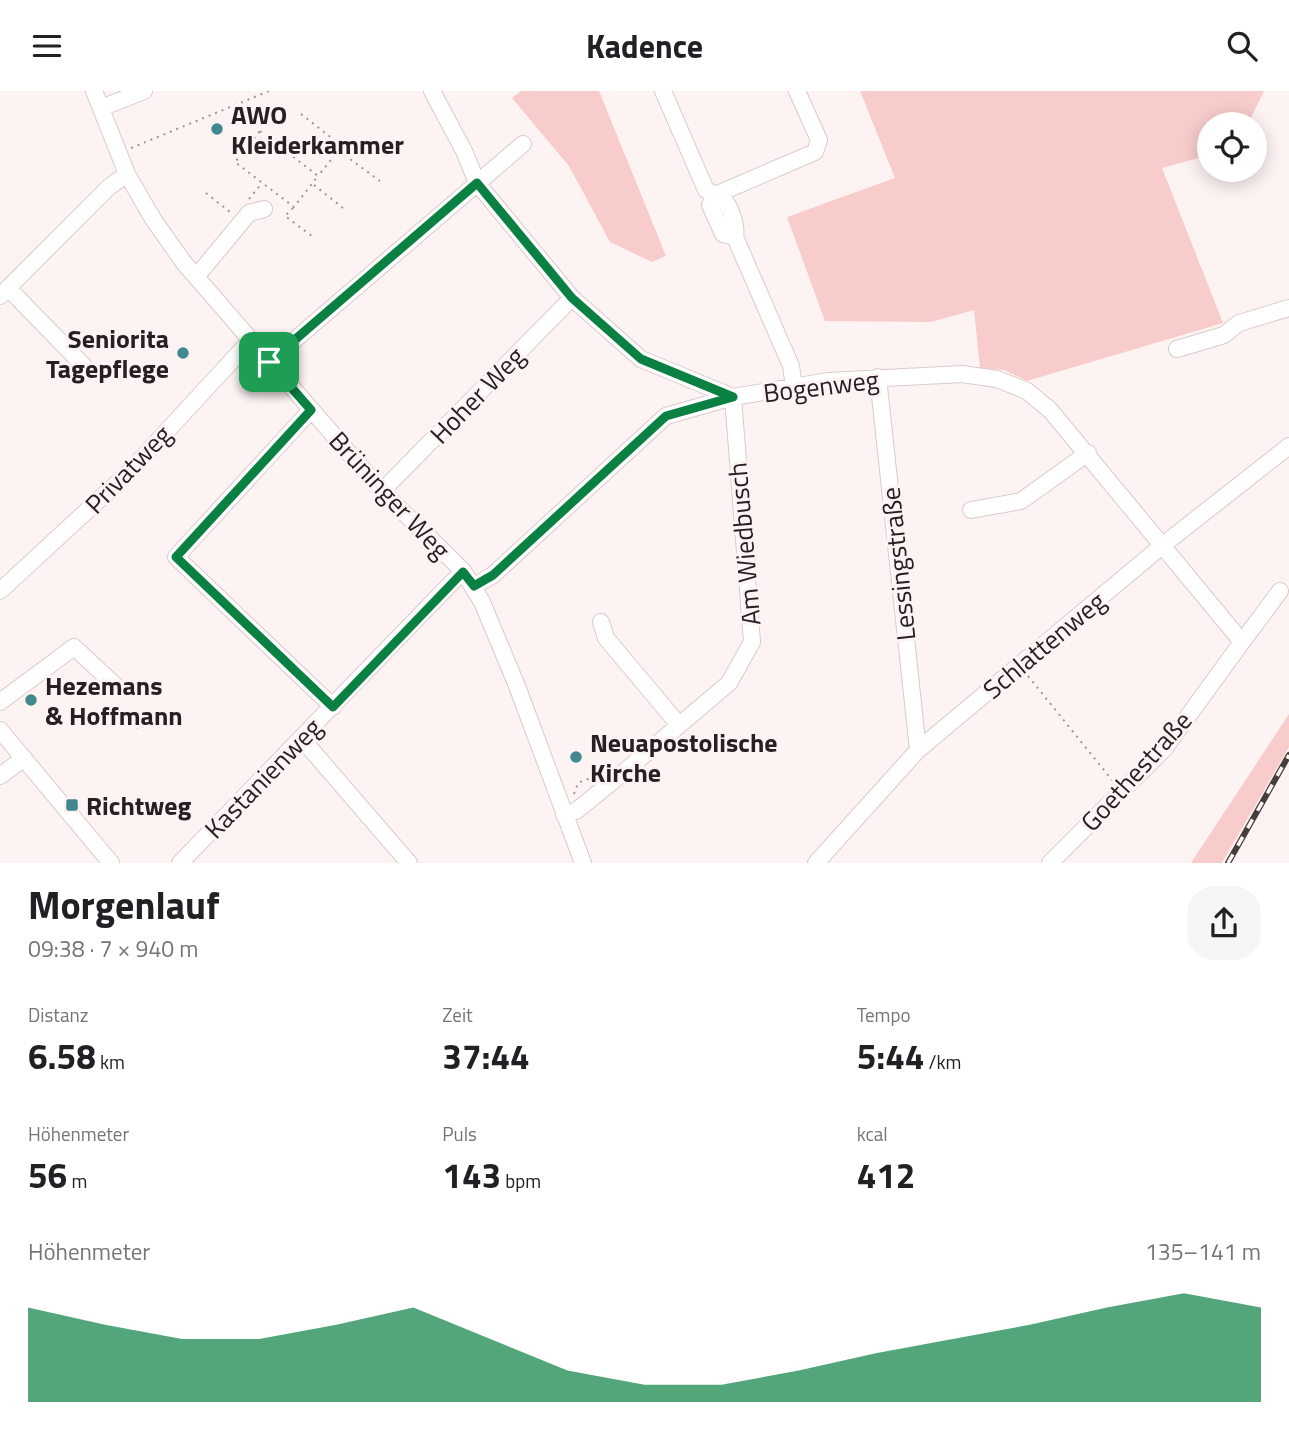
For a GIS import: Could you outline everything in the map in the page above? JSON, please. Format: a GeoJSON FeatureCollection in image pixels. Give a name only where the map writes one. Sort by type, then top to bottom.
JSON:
{"type":"FeatureCollection","features":[{"type":"Feature","properties":{"kind":"street","name":"Brüninger Weg"},"geometry":{"type":"LineString","coordinates":[[94,91],[127,174],[153,219],[195,277],[382,491],[474,586],[570,813],[583,863]]}},
{"type":"Feature","properties":{"kind":"street"},"geometry":{"type":"LineString","coordinates":[[101,108],[144,91]]}},
{"type":"Feature","properties":{"kind":"street"},"geometry":{"type":"LineString","coordinates":[[432,91],[465,153],[477,183],[572,298],[641,359],[733,397]]}},
{"type":"Feature","properties":{"kind":"street"},"geometry":{"type":"LineString","coordinates":[[663,91],[706,190],[715,195]]}},
{"type":"Feature","properties":{"kind":"street"},"geometry":{"type":"LineString","coordinates":[[794,387],[790,366],[735,237],[723,234],[710,205],[715,195],[816,152],[819,140],[797,91]]}},
{"type":"Feature","properties":{"kind":"street"},"geometry":{"type":"LineString","coordinates":[[269,362],[523,144]]}},
{"type":"Feature","properties":{"kind":"street"},"geometry":{"type":"LineString","coordinates":[[84,366],[4,293],[109,187],[127,174]]}},
{"type":"Feature","properties":{"kind":"street"},"geometry":{"type":"LineString","coordinates":[[195,277],[249,213],[264,209]]}},
{"type":"Feature","properties":{"kind":"street","name":"Hoher Weg"},"geometry":{"type":"LineString","coordinates":[[382,491],[572,298]]}},
{"type":"Feature","properties":{"kind":"street"},"geometry":{"type":"LineString","coordinates":[[1177,349],[1224,335],[1239,323],[1289,308]]}},
{"type":"Feature","properties":{"kind":"street","name":"Privatweg"},"geometry":{"type":"LineString","coordinates":[[0,591],[130,471],[251,340]]}},
{"type":"Feature","properties":{"kind":"street","name":"Bogenweg"},"geometry":{"type":"LineString","coordinates":[[474,586],[493,575],[666,416],[733,397],[828,381],[878,377],[962,374],[997,379],[1027,391],[1042,403],[1088,453],[1163,545]]}},
{"type":"Feature","properties":{"kind":"street","name":"Lessingstraße"},"geometry":{"type":"LineString","coordinates":[[878,377],[918,750]]}},
{"type":"Feature","properties":{"kind":"street","name":"Am Wiedbusch"},"geometry":{"type":"LineString","coordinates":[[570,813],[729,683],[752,642],[733,397]]}},
{"type":"Feature","properties":{"kind":"street"},"geometry":{"type":"LineString","coordinates":[[311,410],[176,557],[333,707]]}},
{"type":"Feature","properties":{"kind":"street","name":"Schlattenweg"},"geometry":{"type":"LineString","coordinates":[[816,863],[918,750],[1163,545],[1289,446]]}},
{"type":"Feature","properties":{"kind":"street"},"geometry":{"type":"LineString","coordinates":[[971,510],[1021,502],[1088,453]]}},
{"type":"Feature","properties":{"kind":"street"},"geometry":{"type":"LineString","coordinates":[[1163,545],[1242,642]]}},
{"type":"Feature","properties":{"kind":"street","name":"Kastanienweg"},"geometry":{"type":"LineString","coordinates":[[180,863],[463,572]]}},
{"type":"Feature","properties":{"kind":"street","name":"Goethestraße"},"geometry":{"type":"LineString","coordinates":[[1055,861],[1165,748],[1280,591]]}},
{"type":"Feature","properties":{"kind":"street"},"geometry":{"type":"LineString","coordinates":[[601,622],[606,638],[679,725]]}},
{"type":"Feature","properties":{"kind":"street"},"geometry":{"type":"LineString","coordinates":[[0,702],[74,646],[117,687]]}},
{"type":"Feature","properties":{"kind":"street"},"geometry":{"type":"LineString","coordinates":[[0,730],[111,863]]}},
{"type":"Feature","properties":{"kind":"street"},"geometry":{"type":"LineString","coordinates":[[302,739],[409,863]]}},
{"type":"Feature","properties":{"kind":"street"},"geometry":{"type":"LineString","coordinates":[[0,776],[24,758]]}},
{"type":"Feature","properties":{"kind":"path"},"geometry":{"type":"LineString","coordinates":[[118,153],[270,91]]}},
{"type":"Feature","properties":{"kind":"path"},"geometry":{"type":"LineString","coordinates":[[301,114],[342,146],[285,216],[312,236]]}},
{"type":"Feature","properties":{"kind":"path"},"geometry":{"type":"LineString","coordinates":[[294,207],[235,162],[260,131],[318,176]]}},
{"type":"Feature","properties":{"kind":"path"},"geometry":{"type":"LineString","coordinates":[[338,150],[380,181]]}},
{"type":"Feature","properties":{"kind":"path"},"geometry":{"type":"LineString","coordinates":[[249,200],[262,183]]}},
{"type":"Feature","properties":{"kind":"path"},"geometry":{"type":"LineString","coordinates":[[313,183],[344,208]]}},
{"type":"Feature","properties":{"kind":"path"},"geometry":{"type":"LineString","coordinates":[[206,193],[235,217]]}},
{"type":"Feature","properties":{"kind":"path"},"geometry":{"type":"LineString","coordinates":[[1019,665],[1114,782],[1125,788]]}},
{"type":"Feature","properties":{"kind":"path"},"geometry":{"type":"LineString","coordinates":[[131,722],[139,730],[150,720]]}},
{"type":"Feature","properties":{"kind":"path"},"geometry":{"type":"LineString","coordinates":[[570,813],[578,783],[588,779],[606,762]]}},
{"type":"Feature","properties":{"kind":"shaded area"},"geometry":{"type":"Polygon","coordinates":[[[521,91],[599,91],[666,256],[652,262],[610,242],[569,166],[512,98],[521,91]]]}},
{"type":"Feature","properties":{"kind":"shaded area"},"geometry":{"type":"Polygon","coordinates":[[[860,91],[1264,91],[1254,112],[1197,112],[1197,158],[1162,168],[1223,323],[1027,381],[1004,370],[980,368],[974,310],[931,322],[825,321],[787,217],[895,178],[860,91]]]}},
{"type":"Feature","properties":{"kind":"shaded area"},"geometry":{"type":"Polygon","coordinates":[[[1289,714],[1289,747],[1222,863],[1191,863],[1289,714]]]}},
{"type":"Feature","properties":{"kind":"railway"},"geometry":{"type":"LineString","coordinates":[[1228,863],[1289,755]]}},
{"type":"Feature","properties":{"kind":"place","name":"AWO Kleiderkammer"},"geometry":{"type":"Point","coordinates":[217,129]}},
{"type":"Feature","properties":{"kind":"place","name":"Seniorita Tagepflege"},"geometry":{"type":"Point","coordinates":[183,353]}},
{"type":"Feature","properties":{"kind":"place","name":"Hezemans & Hoffmann"},"geometry":{"type":"Point","coordinates":[31,700]}},
{"type":"Feature","properties":{"kind":"place","name":"Neuapostolische Kirche"},"geometry":{"type":"Point","coordinates":[576,757]}},
{"type":"Feature","properties":{"kind":"place","name":"Richtweg"},"geometry":{"type":"Point","coordinates":[72,805]}},
{"type":"Feature","properties":{"kind":"route"},"geometry":{"type":"LineString","coordinates":[[477,183],[572,298],[641,359],[733,397],[666,416],[493,575],[474,586],[463,572],[333,707],[176,557],[214,519],[311,410],[269,362],[477,183]]}}]}
